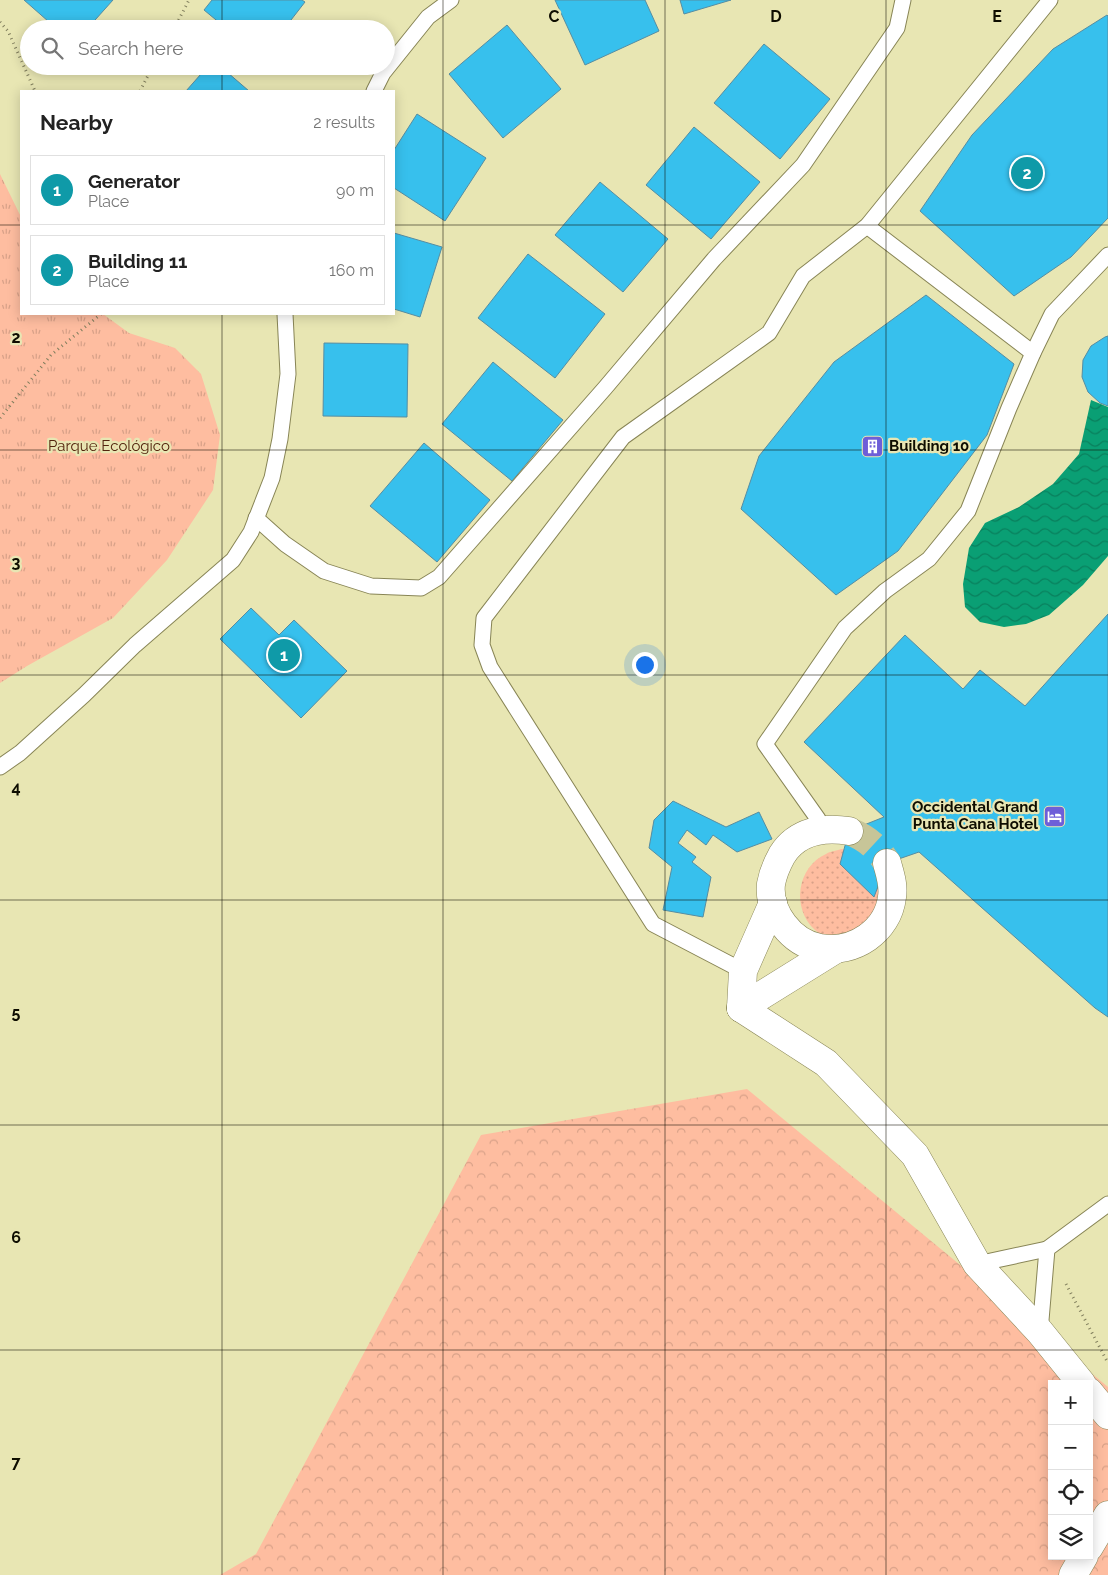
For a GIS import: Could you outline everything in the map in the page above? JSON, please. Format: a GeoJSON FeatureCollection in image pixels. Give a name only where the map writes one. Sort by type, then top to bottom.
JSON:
{"type":"FeatureCollection","features":[{"type":"Feature","properties":{"kind":"street"},"geometry":{"type":"LineString","coordinates":[[850,831],[832,828],[814,831],[798,839],[784,852],[775,867],[771,885],[773,903],[779,919],[789,932],[803,942],[819,948],[836,949],[852,946],[867,938],[880,926],[888,912],[893,896],[892,879],[887,863]]}},
{"type":"Feature","properties":{"kind":"street"},"geometry":{"type":"LineString","coordinates":[[741,1008],[743,971],[773,903]]}},
{"type":"Feature","properties":{"kind":"street"},"geometry":{"type":"LineString","coordinates":[[741,1008],[836,949]]}},
{"type":"Feature","properties":{"kind":"street"},"geometry":{"type":"LineString","coordinates":[[741,1008],[826,1063],[915,1155],[977,1264],[1040,1332],[1079,1380]]}},
{"type":"Feature","properties":{"kind":"street"},"geometry":{"type":"LineString","coordinates":[[1093,1397],[1108,1415]]}},
{"type":"Feature","properties":{"kind":"street"},"geometry":{"type":"LineString","coordinates":[[1093,1540],[1108,1515]]}},
{"type":"Feature","properties":{"kind":"street"},"geometry":{"type":"LineString","coordinates":[[1073,1575],[1082,1560]]}},
{"type":"Feature","properties":{"kind":"lane"},"geometry":{"type":"LineString","coordinates":[[395,58],[428,17],[451,0]]}},
{"type":"Feature","properties":{"kind":"lane"},"geometry":{"type":"LineString","coordinates":[[256,518],[285,544],[324,571],[333,574],[371,586],[421,588],[439,577],[605,388],[714,259],[803,165],[897,28],[903,0]]}},
{"type":"Feature","properties":{"kind":"lane"},"geometry":{"type":"LineString","coordinates":[[743,971],[653,924],[490,667],[482,644],[484,618],[623,437],[769,334],[804,276],[867,226],[1050,0]]}},
{"type":"Feature","properties":{"kind":"lane"},"geometry":{"type":"LineString","coordinates":[[374,90],[382,75]]}},
{"type":"Feature","properties":{"kind":"lane"},"geometry":{"type":"LineString","coordinates":[[867,226],[1033,353]]}},
{"type":"Feature","properties":{"kind":"lane"},"geometry":{"type":"LineString","coordinates":[[814,831],[818,819],[764,744],[845,628],[885,591],[929,559],[968,511],[1033,353],[1052,314],[1108,255]]}},
{"type":"Feature","properties":{"kind":"lane"},"geometry":{"type":"LineString","coordinates":[[0,767],[20,753],[84,695],[135,645],[233,560],[251,532],[272,478],[280,439],[288,374],[285,315]]}},
{"type":"Feature","properties":{"kind":"lane"},"geometry":{"type":"LineString","coordinates":[[977,1264],[1047,1249],[1108,1204]]}},
{"type":"Feature","properties":{"kind":"lane"},"geometry":{"type":"LineString","coordinates":[[1040,1332],[1047,1249]]}},
{"type":"Feature","properties":{"kind":"path"},"geometry":{"type":"LineString","coordinates":[[179,20],[189,0]]}},
{"type":"Feature","properties":{"kind":"path"},"geometry":{"type":"LineString","coordinates":[[0,22],[8,31],[20,58]]}},
{"type":"Feature","properties":{"kind":"path"},"geometry":{"type":"LineString","coordinates":[[28,75],[35,90]]}},
{"type":"Feature","properties":{"kind":"path"},"geometry":{"type":"LineString","coordinates":[[141,90],[149,75]]}},
{"type":"Feature","properties":{"kind":"path"},"geometry":{"type":"LineString","coordinates":[[0,418],[51,355],[100,315]]}},
{"type":"Feature","properties":{"kind":"path"},"geometry":{"type":"LineString","coordinates":[[1047,1249],[1108,1363]]}},
{"type":"Feature","properties":{"kind":"green space","name":"Parque Ecológico"},"geometry":{"type":"Polygon","coordinates":[[[0,174],[20,215],[20,315],[104,315],[129,333],[175,348],[201,374],[220,435],[213,490],[167,560],[113,618],[0,683],[0,174]]]}},
{"type":"Feature","properties":{"kind":"green space"},"geometry":{"type":"Polygon","coordinates":[[[841,849],[856,850],[881,866],[883,923],[828,938],[816,931],[807,921],[800,900],[801,889],[803,878],[816,860],[828,853],[841,849]]]}},
{"type":"Feature","properties":{"kind":"green space"},"geometry":{"type":"Polygon","coordinates":[[[747,1089],[1108,1387],[1108,1575],[220,1575],[256,1554],[481,1135],[747,1089]]]}},
{"type":"Feature","properties":{"kind":"water"},"geometry":{"type":"Polygon","coordinates":[[[1091,400],[1108,407],[1108,556],[1083,585],[1049,615],[1026,624],[1004,627],[980,622],[965,607],[963,584],[969,548],[985,523],[1019,507],[1053,484],[1079,454],[1091,400]]]}},
{"type":"Feature","properties":{"kind":"building"},"geometry":{"type":"Polygon","coordinates":[[[24,0],[113,0],[95,20],[47,20],[24,0]]]}},
{"type":"Feature","properties":{"kind":"building"},"geometry":{"type":"Polygon","coordinates":[[[212,0],[302,0],[305,2],[291,20],[216,20],[204,10],[212,0]]]}},
{"type":"Feature","properties":{"kind":"building"},"geometry":{"type":"Polygon","coordinates":[[[555,0],[645,0],[659,31],[585,65],[555,0]]]}},
{"type":"Feature","properties":{"kind":"building"},"geometry":{"type":"Polygon","coordinates":[[[680,0],[731,0],[684,14],[680,0]]]}},
{"type":"Feature","properties":{"kind":"building"},"geometry":{"type":"Polygon","coordinates":[[[1107,15],[1108,218],[1071,257],[1014,296],[920,211],[972,135],[1053,49],[1107,15]]]}},
{"type":"Feature","properties":{"kind":"building"},"geometry":{"type":"Polygon","coordinates":[[[507,25],[561,89],[503,138],[449,74],[507,25]]]}},
{"type":"Feature","properties":{"kind":"building"},"geometry":{"type":"Polygon","coordinates":[[[764,44],[830,99],[780,159],[714,103],[764,44]]]}},
{"type":"Feature","properties":{"kind":"building"},"geometry":{"type":"Polygon","coordinates":[[[200,75],[230,75],[248,90],[187,90],[200,75]]]}},
{"type":"Feature","properties":{"kind":"building"},"geometry":{"type":"Polygon","coordinates":[[[417,114],[486,158],[445,221],[395,189],[395,148],[417,114]]]}},
{"type":"Feature","properties":{"kind":"building"},"geometry":{"type":"Polygon","coordinates":[[[694,127],[760,182],[711,239],[646,185],[694,127]]]}},
{"type":"Feature","properties":{"kind":"building"},"geometry":{"type":"Polygon","coordinates":[[[600,182],[668,239],[623,292],[555,235],[600,182]]]}},
{"type":"Feature","properties":{"kind":"building"},"geometry":{"type":"Polygon","coordinates":[[[395,233],[442,247],[420,317],[395,309],[395,233]]]}},
{"type":"Feature","properties":{"kind":"building"},"geometry":{"type":"Polygon","coordinates":[[[528,254],[605,314],[555,378],[478,318],[528,254]]]}},
{"type":"Feature","properties":{"kind":"building","name":"Building 10"},"geometry":{"type":"Polygon","coordinates":[[[926,295],[1014,364],[987,435],[898,551],[836,595],[741,509],[759,456],[834,362],[926,295]]]}},
{"type":"Feature","properties":{"kind":"building"},"geometry":{"type":"Polygon","coordinates":[[[1108,336],[1108,406],[1100,403],[1088,392],[1082,377],[1083,360],[1091,346],[1108,336]]]}},
{"type":"Feature","properties":{"kind":"building"},"geometry":{"type":"Polygon","coordinates":[[[324,343],[408,344],[407,417],[323,416],[324,343]]]}},
{"type":"Feature","properties":{"kind":"building"},"geometry":{"type":"Polygon","coordinates":[[[493,362],[563,420],[512,481],[442,424],[493,362]]]}},
{"type":"Feature","properties":{"kind":"building"},"geometry":{"type":"Polygon","coordinates":[[[424,443],[490,500],[437,562],[370,506],[424,443]]]}},
{"type":"Feature","properties":{"kind":"building"},"geometry":{"type":"Polygon","coordinates":[[[251,608],[279,635],[294,620],[347,671],[301,718],[220,639],[251,608]]]}},
{"type":"Feature","properties":{"kind":"building"},"geometry":{"type":"Polygon","coordinates":[[[1108,614],[1108,1017],[1095,1008],[919,852],[887,863],[874,897],[840,864],[849,831],[884,817],[804,742],[905,635],[963,689],[980,670],[1025,706],[1108,614]]]}},
{"type":"Feature","properties":{"kind":"building"},"geometry":{"type":"Polygon","coordinates":[[[673,801],[726,827],[759,812],[772,839],[737,852],[713,835],[706,845],[687,830],[678,843],[696,857],[692,862],[711,877],[703,917],[663,910],[672,867],[649,848],[654,820],[673,801]]]}},
{"type":"Feature","properties":{"kind":"tunnel"},"geometry":{"type":"LineString","coordinates":[[849,831],[871,844],[887,863]]}},
{"type":"Feature","properties":{"kind":"place","name":"Building 11"},"geometry":{"type":"Point","coordinates":[1027,173]}},
{"type":"Feature","properties":{"kind":"place","name":"Building 10"},"geometry":{"type":"Point","coordinates":[873,446]}},
{"type":"Feature","properties":{"kind":"place","name":"Generator"},"geometry":{"type":"Point","coordinates":[284,655]}},
{"type":"Feature","properties":{"kind":"place","name":"Occidental Grand Punta Cana Hotel"},"geometry":{"type":"Point","coordinates":[1054,816]}}]}
